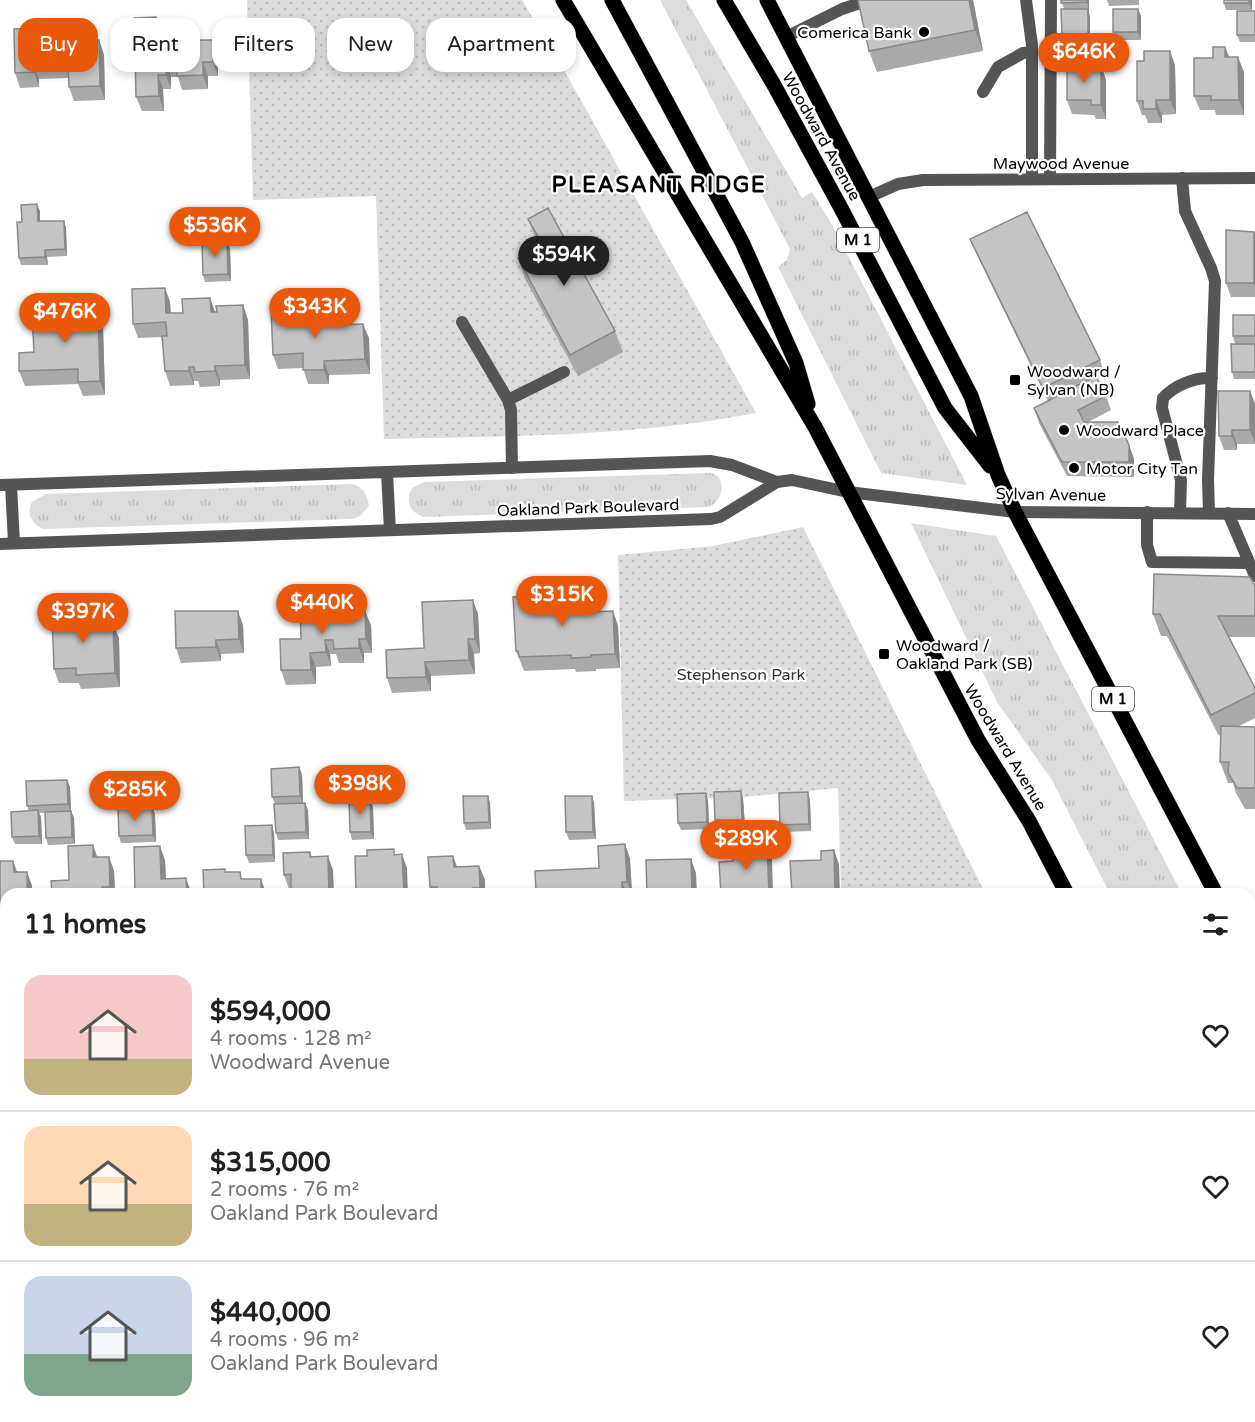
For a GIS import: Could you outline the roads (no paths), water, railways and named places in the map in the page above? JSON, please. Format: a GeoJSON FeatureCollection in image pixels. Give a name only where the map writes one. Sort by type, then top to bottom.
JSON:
{"type":"FeatureCollection","features":[{"type":"Feature","properties":{"kind":"main road","name":"Woodward Avenue"},"geometry":{"type":"LineString","coordinates":[[563,0],[815,427],[978,740],[1029,821],[1064,888]]}},
{"type":"Feature","properties":{"kind":"main road","name":"Woodward Avenue"},"geometry":{"type":"LineString","coordinates":[[612,0],[742,242],[796,363],[815,427]]}},
{"type":"Feature","properties":{"kind":"main road","name":"Woodward Avenue"},"geometry":{"type":"LineString","coordinates":[[724,0],[774,85],[842,210],[945,408],[998,475]]}},
{"type":"Feature","properties":{"kind":"main road","name":"Woodward Avenue"},"geometry":{"type":"LineString","coordinates":[[767,0],[971,396],[998,475],[1015,512],[1213,888]]}},
{"type":"Feature","properties":{"kind":"street"},"geometry":{"type":"LineString","coordinates":[[786,37],[842,9],[869,0]]}},
{"type":"Feature","properties":{"kind":"street"},"geometry":{"type":"LineString","coordinates":[[1026,0],[1032,52],[1032,179]]}},
{"type":"Feature","properties":{"kind":"street"},"geometry":{"type":"LineString","coordinates":[[1050,179],[1051,0]]}},
{"type":"Feature","properties":{"kind":"street"},"geometry":{"type":"LineString","coordinates":[[982,92],[998,67],[1023,53],[1032,52]]}},
{"type":"Feature","properties":{"kind":"street"},"geometry":{"type":"LineString","coordinates":[[1182,178],[1185,211],[1212,268],[1215,281],[1208,480],[1209,513]]}},
{"type":"Feature","properties":{"kind":"street","name":"Maywood Avenue"},"geometry":{"type":"LineString","coordinates":[[869,197],[898,184],[916,180],[1255,178]]}},
{"type":"Feature","properties":{"kind":"street"},"geometry":{"type":"LineString","coordinates":[[462,322],[508,400],[511,410],[512,468]]}},
{"type":"Feature","properties":{"kind":"street"},"geometry":{"type":"LineString","coordinates":[[508,400],[564,372]]}},
{"type":"Feature","properties":{"kind":"street"},"geometry":{"type":"LineString","coordinates":[[1180,513],[1181,480],[1162,408],[1162,398],[1198,377],[1212,378]]}},
{"type":"Feature","properties":{"kind":"street"},"geometry":{"type":"LineString","coordinates":[[14,543],[5,485],[710,461],[732,465],[777,482],[792,480],[848,492]]}},
{"type":"Feature","properties":{"kind":"street"},"geometry":{"type":"LineString","coordinates":[[387,473],[390,530]]}},
{"type":"Feature","properties":{"kind":"street","name":"Oakland Park Boulevard"},"geometry":{"type":"LineString","coordinates":[[0,544],[711,519],[720,517],[777,482]]}},
{"type":"Feature","properties":{"kind":"street","name":"Sylvan Avenue"},"geometry":{"type":"LineString","coordinates":[[848,492],[1015,512],[1255,514]]}},
{"type":"Feature","properties":{"kind":"street"},"geometry":{"type":"LineString","coordinates":[[1147,512],[1147,545],[1152,562],[1249,563]]}},
{"type":"Feature","properties":{"kind":"street"},"geometry":{"type":"LineString","coordinates":[[1228,513],[1255,576]]}},
{"type":"Feature","properties":{"kind":"place","name":"Comerica Bank"},"geometry":{"type":"Point","coordinates":[924,32]}},
{"type":"Feature","properties":{"kind":"place","name":"Woodward / Sylvan (NB)"},"geometry":{"type":"Point","coordinates":[1015,380]}},
{"type":"Feature","properties":{"kind":"place","name":"Woodward Place"},"geometry":{"type":"Point","coordinates":[1064,430]}},
{"type":"Feature","properties":{"kind":"place","name":"Motor City Tan"},"geometry":{"type":"Point","coordinates":[1074,468]}},
{"type":"Feature","properties":{"kind":"place","name":"Woodward / Oakland Park (SB)"},"geometry":{"type":"Point","coordinates":[884,654]}},
{"type":"Feature","properties":{"kind":"district","name":"PLEASANT RIDGE"},"geometry":{"type":"Point","coordinates":[659,184]}},
{"type":"Feature","properties":{"kind":"park label","name":"Stephenson Park"},"geometry":{"type":"Point","coordinates":[741,674]}}]}
